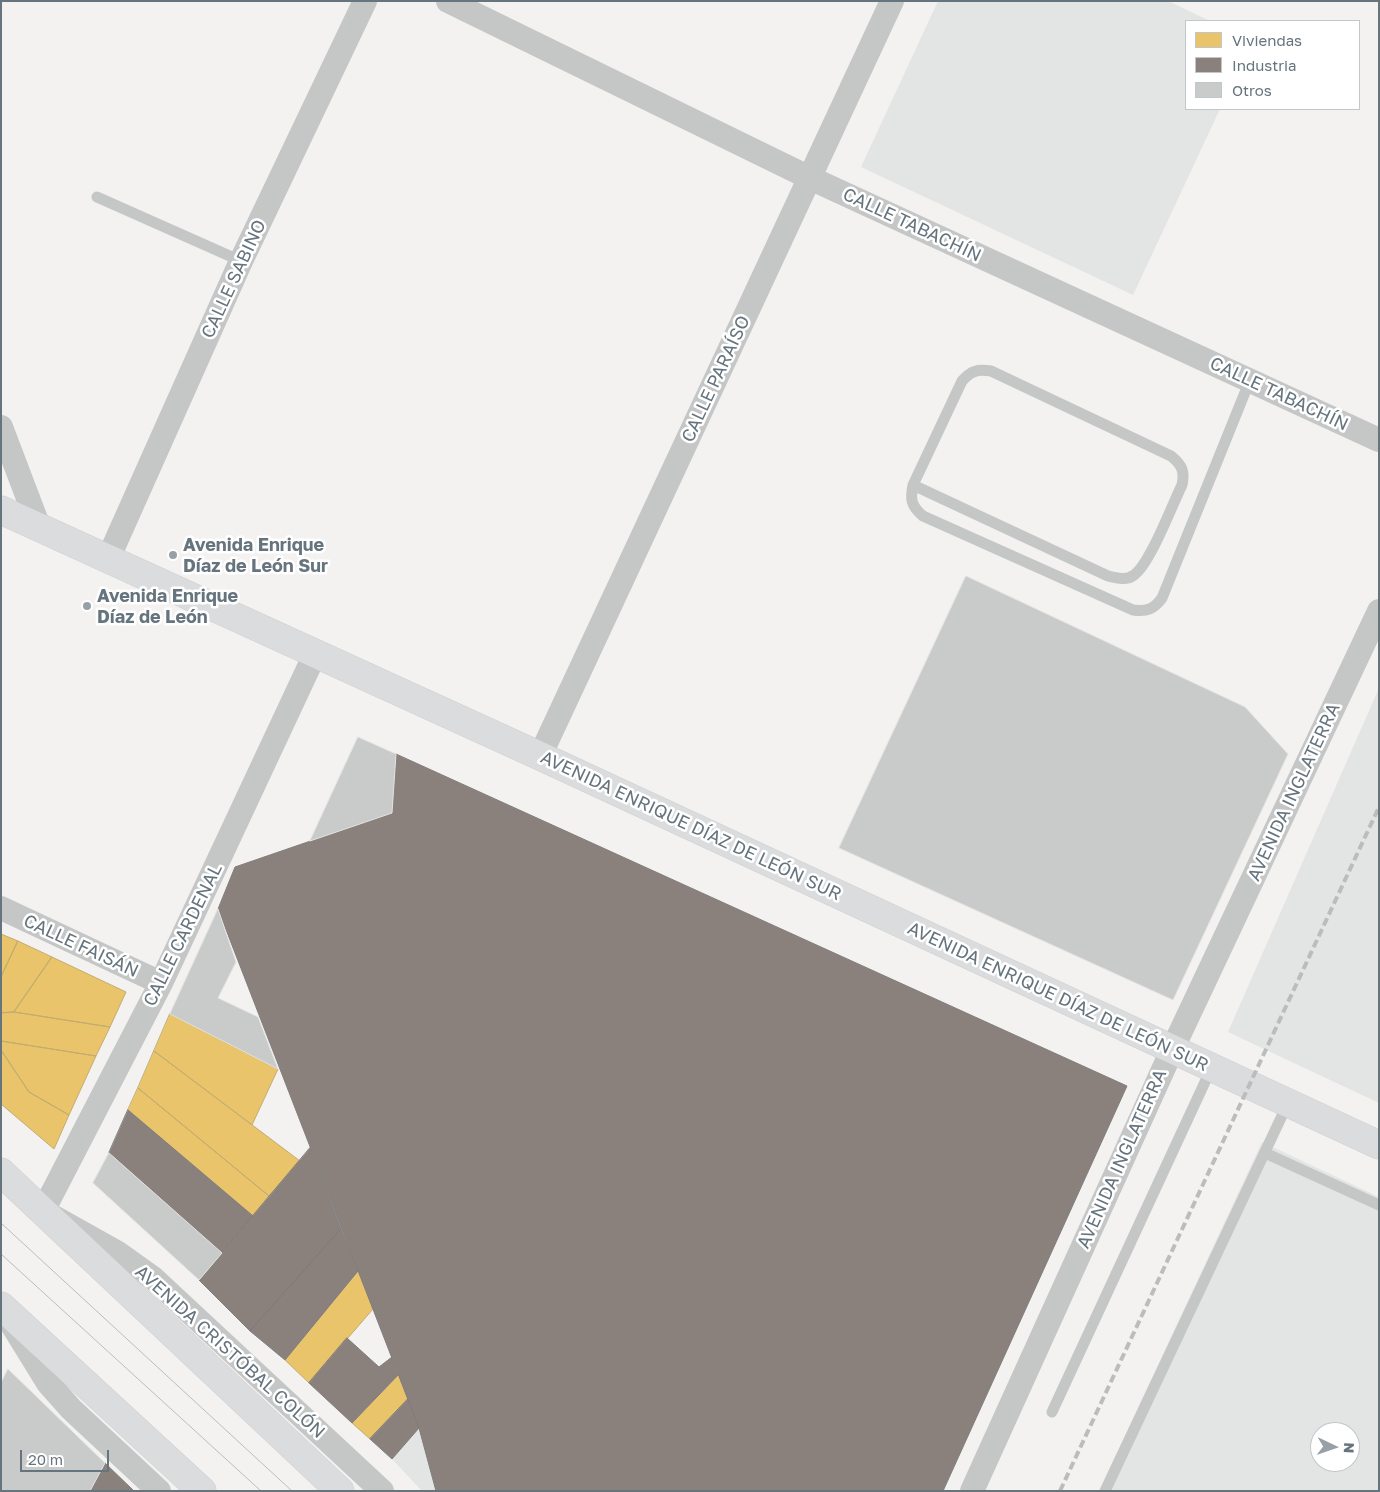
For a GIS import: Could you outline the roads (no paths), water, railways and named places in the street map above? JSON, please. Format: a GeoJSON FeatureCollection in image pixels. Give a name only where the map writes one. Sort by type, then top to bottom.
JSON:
{"type":"FeatureCollection","features":[{"type":"Feature","properties":{"kind":"main road","name":"AVENIDA ENRIQUE DÍAZ DE LEÓN SUR"},"geometry":{"type":"LineString","coordinates":[[1,510],[540,756],[1211,1069],[1379,1145]]}},
{"type":"Feature","properties":{"kind":"main road","name":"AVENIDA CRISTÓBAL COLÓN"},"geometry":{"type":"LineString","coordinates":[[1,1172],[340,1491]]}},
{"type":"Feature","properties":{"kind":"main road"},"geometry":{"type":"LineString","coordinates":[[1,1306],[202,1491]]}},
{"type":"Feature","properties":{"kind":"street","name":"CALLE SABINO"},"geometry":{"type":"LineString","coordinates":[[108,559],[241,262],[365,1]]}},
{"type":"Feature","properties":{"kind":"street","name":"CALLE TABACHÍN"},"geometry":{"type":"LineString","coordinates":[[448,1],[810,178],[1379,440]]}},
{"type":"Feature","properties":{"kind":"street","name":"CALLE PARAÍSO"},"geometry":{"type":"LineString","coordinates":[[540,756],[892,1]]}},
{"type":"Feature","properties":{"kind":"street"},"geometry":{"type":"LineString","coordinates":[[1,427],[38,527]]}},
{"type":"Feature","properties":{"kind":"street","name":"AVENIDA INGLATERRA"},"geometry":{"type":"LineString","coordinates":[[972,1491],[1172,1050],[1379,612]]}},
{"type":"Feature","properties":{"kind":"street","name":"CALLE CARDENAL"},"geometry":{"type":"LineString","coordinates":[[43,1211],[161,983],[315,654]]}},
{"type":"Feature","properties":{"kind":"street","name":"CALLE FAISÁN"},"geometry":{"type":"LineString","coordinates":[[1,908],[161,983]]}},
{"type":"Feature","properties":{"kind":"street","name":"AVENIDA CRISTÓBAL COLÓN"},"geometry":{"type":"LineString","coordinates":[[43,1211],[118,1254],[153,1278],[382,1491]]}},
{"type":"Feature","properties":{"kind":"street"},"geometry":{"type":"LineString","coordinates":[[1,1306],[48,1383],[71,1409],[159,1491]]}},
{"type":"Feature","properties":{"kind":"lane"},"geometry":{"type":"LineString","coordinates":[[97,197],[241,262]]}},
{"type":"Feature","properties":{"kind":"lane"},"geometry":{"type":"LineString","coordinates":[[913,485],[1108,576],[1120,579],[1134,576],[1144,563],[1182,485],[1184,474],[1180,463],[1171,456],[991,371],[980,369],[969,373],[962,381],[913,485],[910,497],[914,508],[923,516],[1133,610],[1144,611],[1156,607],[1162,598],[1250,380]]}},
{"type":"Feature","properties":{"kind":"lane"},"geometry":{"type":"LineString","coordinates":[[1052,1412],[1211,1069]]}},
{"type":"Feature","properties":{"kind":"lane"},"geometry":{"type":"LineString","coordinates":[[1105,1491],[1288,1103]]}},
{"type":"Feature","properties":{"kind":"lane"},"geometry":{"type":"LineString","coordinates":[[1265,1153],[1379,1205]]}},
{"type":"Feature","properties":{"kind":"tram line"},"geometry":{"type":"LineString","coordinates":[[1,1223],[292,1491]]}},
{"type":"Feature","properties":{"kind":"tram line"},"geometry":{"type":"LineString","coordinates":[[1,1254],[261,1491]]}},
{"type":"Feature","properties":{"kind":"railway"},"geometry":{"type":"LineString","coordinates":[[1060,1491],[1379,807]]}},
{"type":"Feature","properties":{"kind":"place","name":"Avenida Enrique Díaz de León Sur"},"geometry":{"type":"Point","coordinates":[173,555]}},
{"type":"Feature","properties":{"kind":"place","name":"Avenida Enrique Díaz de León"},"geometry":{"type":"Point","coordinates":[87,606]}}]}
